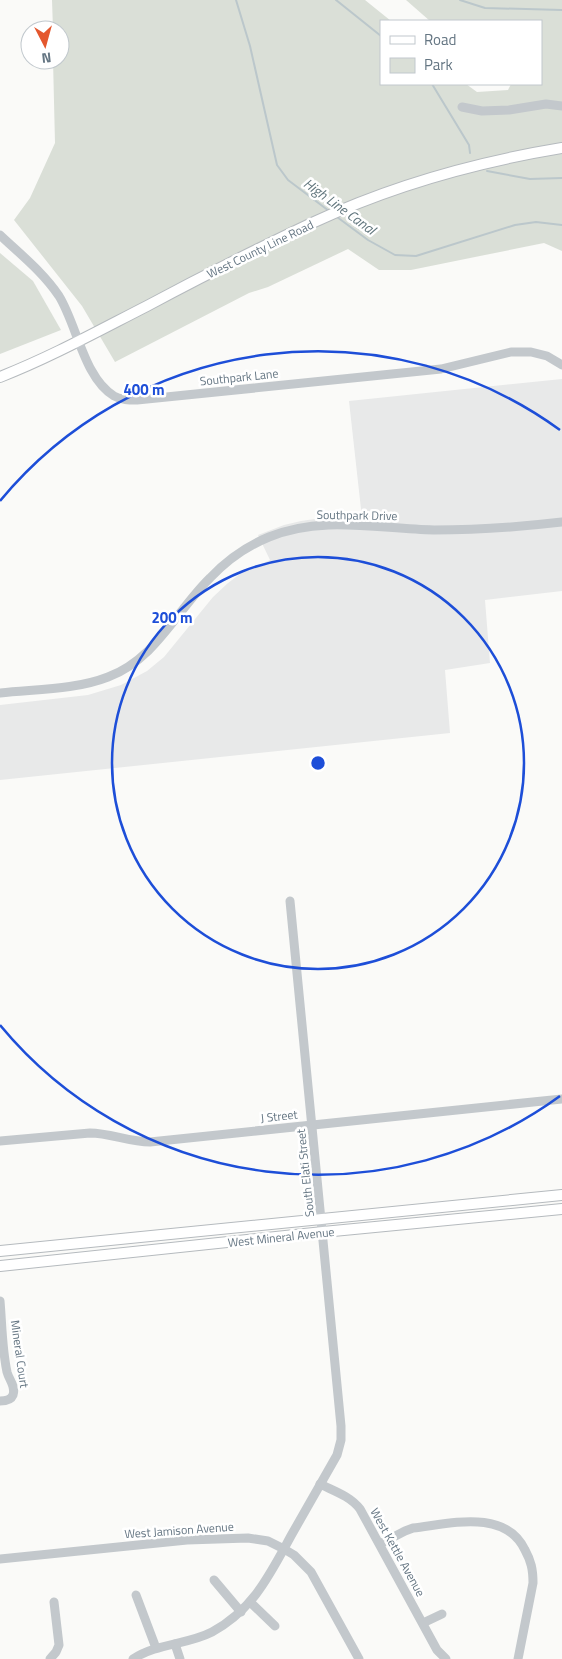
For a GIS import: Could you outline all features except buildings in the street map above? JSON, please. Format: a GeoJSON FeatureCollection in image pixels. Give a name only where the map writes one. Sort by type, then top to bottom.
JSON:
{"type":"FeatureCollection","features":[{"type":"Feature","properties":{"kind":"main road","name":"West County Line Road"},"geometry":{"type":"LineString","coordinates":[[0,377],[79,341],[191,283],[342,210],[440,175],[499,160],[562,148]]}},
{"type":"Feature","properties":{"kind":"main road","name":"West Mineral Avenue"},"geometry":{"type":"LineString","coordinates":[[0,1251],[562,1195]]}},
{"type":"Feature","properties":{"kind":"main road","name":"West Mineral Avenue"},"geometry":{"type":"LineString","coordinates":[[0,1266],[562,1209]]}},
{"type":"Feature","properties":{"kind":"street"},"geometry":{"type":"LineString","coordinates":[[462,107],[482,112],[546,104],[562,106]]}},
{"type":"Feature","properties":{"kind":"street","name":"Southpark Lane"},"geometry":{"type":"LineString","coordinates":[[0,235],[36,269],[58,295],[92,371],[108,391],[120,398],[137,400],[441,369],[511,352],[531,352],[547,356],[562,365]]}},
{"type":"Feature","properties":{"kind":"street","name":"Southpark Drive"},"geometry":{"type":"LineString","coordinates":[[0,693],[89,683],[126,669],[154,646],[208,579],[227,561],[262,541],[292,529],[351,524],[434,530],[479,530],[562,522]]}},
{"type":"Feature","properties":{"kind":"street","name":"South Elati Street"},"geometry":{"type":"LineString","coordinates":[[133,1659],[156,1648],[195,1639],[211,1632],[241,1612],[267,1580],[337,1455],[342,1434],[290,901]]}},
{"type":"Feature","properties":{"kind":"street","name":"J Street"},"geometry":{"type":"LineString","coordinates":[[0,1141],[99,1133],[138,1142],[150,1142],[562,1099]]}},
{"type":"Feature","properties":{"kind":"street","name":"Mineral Court"},"geometry":{"type":"LineString","coordinates":[[0,1301],[6,1364],[14,1391],[13,1396],[8,1400],[0,1401]]}},
{"type":"Feature","properties":{"kind":"street","name":"West Kettle Avenue"},"geometry":{"type":"LineString","coordinates":[[320,1484],[355,1502],[380,1544],[437,1650],[446,1659]]}},
{"type":"Feature","properties":{"kind":"street"},"geometry":{"type":"LineString","coordinates":[[380,1544],[413,1528],[469,1522],[495,1524],[512,1533],[523,1545],[530,1557],[533,1571],[533,1582],[518,1659]]}},
{"type":"Feature","properties":{"kind":"street","name":"West Jamison Avenue"},"geometry":{"type":"LineString","coordinates":[[0,1559],[187,1540],[248,1538],[268,1541],[298,1559],[311,1572],[359,1659]]}},
{"type":"Feature","properties":{"kind":"street"},"geometry":{"type":"LineString","coordinates":[[214,1580],[241,1612]]}},
{"type":"Feature","properties":{"kind":"street"},"geometry":{"type":"LineString","coordinates":[[136,1595],[156,1648]]}},
{"type":"Feature","properties":{"kind":"street"},"geometry":{"type":"LineString","coordinates":[[50,1659],[56,1652],[58,1645],[54,1602]]}},
{"type":"Feature","properties":{"kind":"street"},"geometry":{"type":"LineString","coordinates":[[250,1602],[275,1626]]}},
{"type":"Feature","properties":{"kind":"street"},"geometry":{"type":"LineString","coordinates":[[423,1623],[442,1614]]}},
{"type":"Feature","properties":{"kind":"street"},"geometry":{"type":"LineString","coordinates":[[175,1644],[180,1659]]}},
{"type":"Feature","properties":{"kind":"shaded area"},"geometry":{"type":"Polygon","coordinates":[[[562,379],[562,591],[485,600],[490,663],[445,670],[450,733],[0,780],[0,705],[88,695],[121,685],[147,671],[164,657],[213,597],[228,583],[240,574],[270,560],[258,535],[301,521],[328,517],[362,518],[349,401],[562,379]]]}},
{"type":"Feature","properties":{"kind":"green space"},"geometry":{"type":"Polygon","coordinates":[[[52,0],[365,0],[390,20],[380,20],[380,85],[467,85],[477,92],[508,90],[510,85],[542,85],[542,20],[429,20],[406,0],[562,0],[562,251],[544,243],[411,270],[379,270],[348,249],[268,287],[249,293],[115,362],[82,306],[14,220],[30,198],[55,143],[53,70],[70,70],[70,20],[53,20],[52,0]]]}},
{"type":"Feature","properties":{"kind":"green space"},"geometry":{"type":"Polygon","coordinates":[[[0,253],[33,281],[61,330],[0,354],[0,253]]]}},
{"type":"Feature","properties":{"kind":"waterway","name":"High Line Canal"},"geometry":{"type":"LineString","coordinates":[[236,0],[250,46],[277,165],[288,180],[329,211]]}},
{"type":"Feature","properties":{"kind":"waterway"},"geometry":{"type":"LineString","coordinates":[[336,0],[380,35]]}},
{"type":"Feature","properties":{"kind":"waterway","name":"High Line Canal"},"geometry":{"type":"LineString","coordinates":[[460,0],[485,8],[562,10]]}},
{"type":"Feature","properties":{"kind":"waterway"},"geometry":{"type":"LineString","coordinates":[[433,85],[469,145],[470,153]]}},
{"type":"Feature","properties":{"kind":"waterway"},"geometry":{"type":"LineString","coordinates":[[487,171],[530,179],[562,178]]}},
{"type":"Feature","properties":{"kind":"waterway","name":"High Line Canal"},"geometry":{"type":"LineString","coordinates":[[337,217],[368,240],[395,255],[416,256],[515,225],[536,222],[562,225]]}}]}
